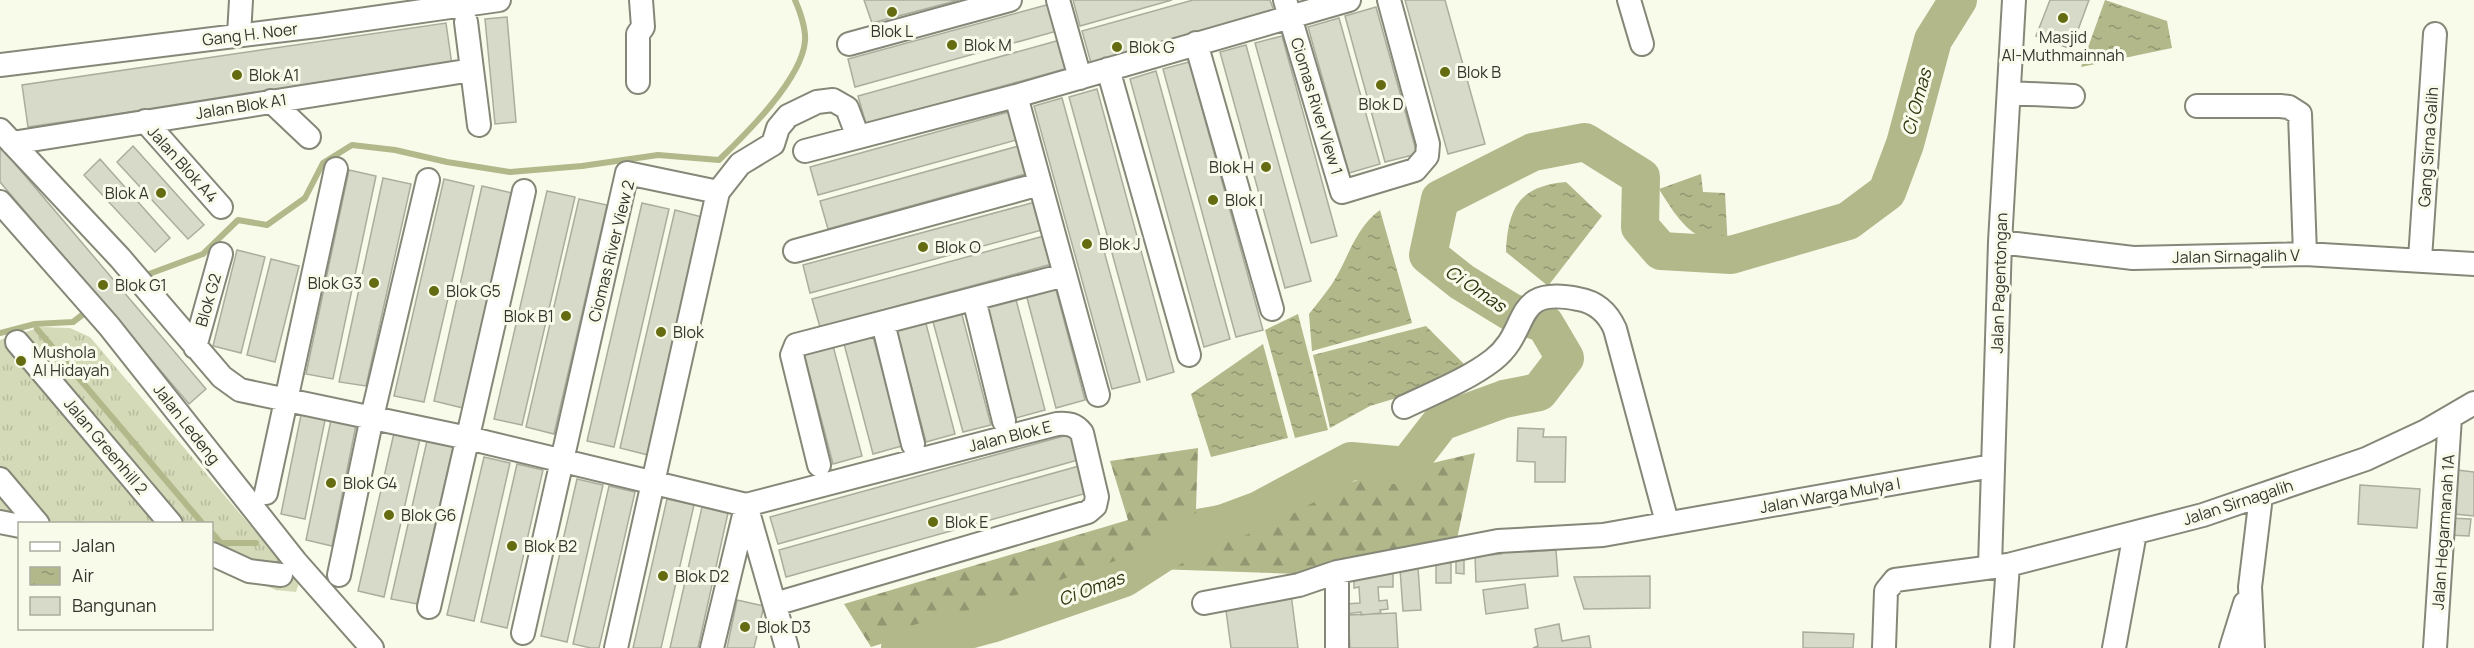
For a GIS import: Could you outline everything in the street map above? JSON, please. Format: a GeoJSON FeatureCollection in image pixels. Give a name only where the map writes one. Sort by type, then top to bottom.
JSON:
{"type":"FeatureCollection","features":[{"type":"Feature","properties":{"kind":"street"},"geometry":{"type":"LineString","coordinates":[[239,35],[241,0]]}},
{"type":"Feature","properties":{"kind":"street","name":"Gang H. Noer"},"geometry":{"type":"LineString","coordinates":[[0,65],[499,0]]}},
{"type":"Feature","properties":{"kind":"street"},"geometry":{"type":"LineString","coordinates":[[638,82],[639,34],[643,27],[641,0]]}},
{"type":"Feature","properties":{"kind":"street"},"geometry":{"type":"LineString","coordinates":[[849,44],[1010,0]]}},
{"type":"Feature","properties":{"kind":"street"},"geometry":{"type":"LineString","coordinates":[[1058,0],[1080,78]]}},
{"type":"Feature","properties":{"kind":"street","name":"Ciomas River View 1"},"geometry":{"type":"LineString","coordinates":[[805,151],[1080,78],[1196,43],[1287,8],[1349,0]]}},
{"type":"Feature","properties":{"kind":"street","name":"Ciomas River View 1"},"geometry":{"type":"LineString","coordinates":[[1287,8],[1342,192],[1415,170],[1427,156],[1428,144],[1389,0]]}},
{"type":"Feature","properties":{"kind":"street"},"geometry":{"type":"LineString","coordinates":[[1629,0],[1642,44]]}},
{"type":"Feature","properties":{"kind":"street","name":"Jalan Pagentongan"},"geometry":{"type":"LineString","coordinates":[[2002,648],[1992,466],[2000,242],[2014,0]]}},
{"type":"Feature","properties":{"kind":"street"},"geometry":{"type":"LineString","coordinates":[[466,22],[478,125]]}},
{"type":"Feature","properties":{"kind":"street","name":"Gang Sirna Galih"},"geometry":{"type":"LineString","coordinates":[[2420,260],[2435,34]]}},
{"type":"Feature","properties":{"kind":"street"},"geometry":{"type":"LineString","coordinates":[[1196,43],[1272,309]]}},
{"type":"Feature","properties":{"kind":"street"},"geometry":{"type":"LineString","coordinates":[[1108,69],[1189,355]]}},
{"type":"Feature","properties":{"kind":"street","name":"Jalan Blok A1"},"geometry":{"type":"LineString","coordinates":[[6,137],[145,121],[472,70]]}},
{"type":"Feature","properties":{"kind":"street"},"geometry":{"type":"LineString","coordinates":[[2009,93],[2073,96]]}},
{"type":"Feature","properties":{"kind":"street"},"geometry":{"type":"LineString","coordinates":[[1016,96],[1098,394]]}},
{"type":"Feature","properties":{"kind":"street"},"geometry":{"type":"LineString","coordinates":[[616,648],[718,192],[740,164],[773,144],[778,128],[788,116],[817,102],[833,100],[848,108],[858,137]]}},
{"type":"Feature","properties":{"kind":"street"},"geometry":{"type":"LineString","coordinates":[[271,101],[309,136]]}},
{"type":"Feature","properties":{"kind":"street"},"geometry":{"type":"LineString","coordinates":[[2197,106],[2280,106],[2289,107],[2300,114],[2304,254]]}},
{"type":"Feature","properties":{"kind":"street","name":"Jalan Blok A4"},"geometry":{"type":"LineString","coordinates":[[145,121],[221,207]]}},
{"type":"Feature","properties":{"kind":"street"},"geometry":{"type":"LineString","coordinates":[[6,137],[120,258],[222,378],[240,390],[561,459],[746,505]]}},
{"type":"Feature","properties":{"kind":"street"},"geometry":{"type":"LineString","coordinates":[[266,493],[336,169]]}},
{"type":"Feature","properties":{"kind":"street","name":"Ciomas River View 2"},"geometry":{"type":"LineString","coordinates":[[523,633],[627,173],[718,192]]}},
{"type":"Feature","properties":{"kind":"street"},"geometry":{"type":"LineString","coordinates":[[339,575],[372,417],[428,180]]}},
{"type":"Feature","properties":{"kind":"street"},"geometry":{"type":"LineString","coordinates":[[795,251],[1040,184]]}},
{"type":"Feature","properties":{"kind":"street"},"geometry":{"type":"LineString","coordinates":[[429,607],[524,191]]}},
{"type":"Feature","properties":{"kind":"street","name":"Jalan Ledeng"},"geometry":{"type":"LineString","coordinates":[[0,202],[110,326],[296,562],[372,648]]}},
{"type":"Feature","properties":{"kind":"street","name":"Jalan Sirnagalih V"},"geometry":{"type":"LineString","coordinates":[[2000,242],[2133,258],[2304,254],[2474,264]]}},
{"type":"Feature","properties":{"kind":"street","name":"Blok G2"},"geometry":{"type":"LineString","coordinates":[[195,346],[221,254]]}},
{"type":"Feature","properties":{"kind":"street"},"geometry":{"type":"LineString","coordinates":[[819,465],[792,355],[796,345],[1065,275]]}},
{"type":"Feature","properties":{"kind":"street"},"geometry":{"type":"LineString","coordinates":[[1404,407],[1480,369],[1501,354],[1510,345],[1527,307],[1539,298],[1549,296],[1588,301],[1610,319],[1667,522]]}},
{"type":"Feature","properties":{"kind":"street"},"geometry":{"type":"LineString","coordinates":[[974,299],[1004,420]]}},
{"type":"Feature","properties":{"kind":"street"},"geometry":{"type":"LineString","coordinates":[[883,322],[913,444]]}},
{"type":"Feature","properties":{"kind":"street","name":"Jalan Greenhill 2"},"geometry":{"type":"LineString","coordinates":[[17,342],[169,522]]}},
{"type":"Feature","properties":{"kind":"street","name":"Jalan Sirnagalih"},"geometry":{"type":"LineString","coordinates":[[1884,648],[1886,591],[1895,580],[1999,566],[2203,515],[2366,459],[2426,431],[2474,403]]}},
{"type":"Feature","properties":{"kind":"street","name":"Jalan Hegarmanah 1A"},"geometry":{"type":"LineString","coordinates":[[2435,648],[2450,417]]}},
{"type":"Feature","properties":{"kind":"street","name":"Jalan Blok E"},"geometry":{"type":"LineString","coordinates":[[746,505],[1057,424],[1069,423],[1082,433],[1097,497],[1095,506],[1088,512],[775,604]]}},
{"type":"Feature","properties":{"kind":"street","name":"Jalan Warga Mulya I"},"geometry":{"type":"LineString","coordinates":[[1204,603],[1299,585],[1338,572],[1498,542],[1603,535],[1992,466]]}},
{"type":"Feature","properties":{"kind":"street"},"geometry":{"type":"LineString","coordinates":[[0,479],[36,522]]}},
{"type":"Feature","properties":{"kind":"street"},"geometry":{"type":"LineString","coordinates":[[2253,648],[2250,587],[2261,496]]}},
{"type":"Feature","properties":{"kind":"street"},"geometry":{"type":"LineString","coordinates":[[746,505],[787,648]]}},
{"type":"Feature","properties":{"kind":"street"},"geometry":{"type":"LineString","coordinates":[[712,648],[746,505]]}},
{"type":"Feature","properties":{"kind":"street"},"geometry":{"type":"LineString","coordinates":[[0,522],[18,526]]}},
{"type":"Feature","properties":{"kind":"street"},"geometry":{"type":"LineString","coordinates":[[2114,648],[2135,533]]}},
{"type":"Feature","properties":{"kind":"street"},"geometry":{"type":"LineString","coordinates":[[215,556],[249,571],[281,575]]}},
{"type":"Feature","properties":{"kind":"street"},"geometry":{"type":"LineString","coordinates":[[1337,648],[1338,572]]}},
{"type":"Feature","properties":{"kind":"street"},"geometry":{"type":"LineString","coordinates":[[2231,648],[2250,587]]}},
{"type":"Feature","properties":{"kind":"green space"},"geometry":{"type":"Polygon","coordinates":[[[41,327],[70,328],[90,337],[299,583],[296,592],[276,590],[213,564],[213,522],[18,522],[18,538],[0,534],[0,340],[41,327]]]}},
{"type":"Feature","properties":{"kind":"green space"},"geometry":{"type":"Polygon","coordinates":[[[1198,448],[1196,509],[1356,481],[1475,453],[1457,539],[1299,574],[1126,568],[871,647],[844,604],[1128,520],[1110,461],[1198,448]]]}},
{"type":"Feature","properties":{"kind":"water"},"geometry":{"type":"Polygon","coordinates":[[[2105,0],[2167,21],[2172,48],[2081,67],[2105,0]]]}},
{"type":"Feature","properties":{"kind":"water"},"geometry":{"type":"Polygon","coordinates":[[[1701,174],[1703,192],[1725,193],[1728,249],[1704,239],[1687,227],[1659,189],[1701,174]]]}},
{"type":"Feature","properties":{"kind":"water"},"geometry":{"type":"Polygon","coordinates":[[[1566,182],[1602,216],[1548,286],[1506,252],[1507,237],[1513,212],[1527,194],[1550,184],[1566,182]]]}},
{"type":"Feature","properties":{"kind":"water"},"geometry":{"type":"Polygon","coordinates":[[[1380,210],[1412,323],[1312,351],[1309,314],[1332,284],[1364,226],[1380,210]]]}},
{"type":"Feature","properties":{"kind":"water"},"geometry":{"type":"Polygon","coordinates":[[[1298,314],[1328,430],[1295,438],[1265,330],[1298,314]]]}},
{"type":"Feature","properties":{"kind":"water"},"geometry":{"type":"Polygon","coordinates":[[[1426,326],[1467,367],[1403,396],[1370,406],[1330,428],[1313,355],[1426,326]]]}},
{"type":"Feature","properties":{"kind":"water"},"geometry":{"type":"Polygon","coordinates":[[[1263,344],[1288,438],[1211,457],[1191,394],[1263,344]]]}},
{"type":"Feature","properties":{"kind":"building","name":"Blok L"},"geometry":{"type":"Polygon","coordinates":[[[864,0],[959,0],[872,23],[864,0]]]}},
{"type":"Feature","properties":{"kind":"building","name":"Blok G"},"geometry":{"type":"Polygon","coordinates":[[[1073,0],[1172,0],[1080,26],[1073,0]]]}},
{"type":"Feature","properties":{"kind":"building","name":"Blok G"},"geometry":{"type":"Polygon","coordinates":[[[1193,0],[1270,0],[1274,11],[1091,63],[1082,31],[1193,0]]]}},
{"type":"Feature","properties":{"kind":"building","name":"Blok B"},"geometry":{"type":"Polygon","coordinates":[[[1405,0],[1445,0],[1485,144],[1448,154],[1405,0]]]}},
{"type":"Feature","properties":{"kind":"building","name":"Masjid Al-Muthmainnah"},"geometry":{"type":"Polygon","coordinates":[[[2050,0],[2089,0],[2071,49],[2036,36],[2050,0]]]}},
{"type":"Feature","properties":{"kind":"building","name":"Blok M"},"geometry":{"type":"Polygon","coordinates":[[[1050,4],[1057,31],[855,87],[848,59],[1050,4]]]}},
{"type":"Feature","properties":{"kind":"building","name":"Blok D"},"geometry":{"type":"Polygon","coordinates":[[[1376,7],[1417,154],[1385,162],[1345,16],[1376,7]]]}},
{"type":"Feature","properties":{"kind":"building"},"geometry":{"type":"Polygon","coordinates":[[[507,17],[516,122],[495,124],[485,19],[507,17]]]}},
{"type":"Feature","properties":{"kind":"building","name":"Blok D"},"geometry":{"type":"Polygon","coordinates":[[[1339,18],[1380,164],[1349,173],[1308,27],[1339,18]]]}},
{"type":"Feature","properties":{"kind":"building","name":"Blok A1"},"geometry":{"type":"Polygon","coordinates":[[[446,23],[452,65],[28,127],[22,85],[446,23]]]}},
{"type":"Feature","properties":{"kind":"building","name":"Blok H"},"geometry":{"type":"Polygon","coordinates":[[[1282,36],[1337,236],[1311,243],[1255,43],[1282,36]]]}},
{"type":"Feature","properties":{"kind":"building","name":"Blok M"},"geometry":{"type":"Polygon","coordinates":[[[1060,40],[1068,68],[866,124],[858,96],[1060,40]]]}},
{"type":"Feature","properties":{"kind":"building","name":"Blok H"},"geometry":{"type":"Polygon","coordinates":[[[1246,45],[1311,281],[1285,288],[1220,52],[1246,45]]]}},
{"type":"Feature","properties":{"kind":"building","name":"Blok I"},"geometry":{"type":"Polygon","coordinates":[[[1189,62],[1263,330],[1236,337],[1163,69],[1189,62]]]}},
{"type":"Feature","properties":{"kind":"building","name":"Blok I"},"geometry":{"type":"Polygon","coordinates":[[[1156,71],[1230,339],[1204,347],[1130,79],[1156,71]]]}},
{"type":"Feature","properties":{"kind":"building","name":"Blok J"},"geometry":{"type":"Polygon","coordinates":[[[1097,89],[1174,372],[1147,380],[1069,97],[1097,89]]]}},
{"type":"Feature","properties":{"kind":"building","name":"Blok J"},"geometry":{"type":"Polygon","coordinates":[[[1062,98],[1140,382],[1112,389],[1034,106],[1062,98]]]}},
{"type":"Feature","properties":{"kind":"building"},"geometry":{"type":"Polygon","coordinates":[[[1012,111],[1020,139],[818,195],[810,167],[1012,111]]]}},
{"type":"Feature","properties":{"kind":"building"},"geometry":{"type":"Polygon","coordinates":[[[1022,145],[1029,173],[828,229],[820,201],[1022,145]]]}},
{"type":"Feature","properties":{"kind":"building","name":"Blok G1"},"geometry":{"type":"Polygon","coordinates":[[[0,146],[206,389],[189,404],[0,182],[0,146]]]}},
{"type":"Feature","properties":{"kind":"building","name":"Blok A"},"geometry":{"type":"Polygon","coordinates":[[[133,146],[204,225],[188,239],[117,162],[133,146]]]}},
{"type":"Feature","properties":{"kind":"building"},"geometry":{"type":"Polygon","coordinates":[[[100,159],[170,238],[155,252],[84,175],[100,159]]]}},
{"type":"Feature","properties":{"kind":"building","name":"Blok G3"},"geometry":{"type":"Polygon","coordinates":[[[349,170],[376,176],[333,379],[306,374],[349,170]]]}},
{"type":"Feature","properties":{"kind":"building","name":"Blok G3"},"geometry":{"type":"Polygon","coordinates":[[[383,178],[411,184],[366,386],[339,382],[383,178]]]}},
{"type":"Feature","properties":{"kind":"building","name":"Blok G5"},"geometry":{"type":"Polygon","coordinates":[[[444,179],[474,186],[424,402],[394,396],[444,179]]]}},
{"type":"Feature","properties":{"kind":"building","name":"Blok G5"},"geometry":{"type":"Polygon","coordinates":[[[482,186],[512,193],[463,408],[434,401],[482,186]]]}},
{"type":"Feature","properties":{"kind":"building"},"geometry":{"type":"Polygon","coordinates":[[[547,191],[575,197],[522,425],[494,419],[547,191]]]}},
{"type":"Feature","properties":{"kind":"building","name":"Blok B1"},"geometry":{"type":"Polygon","coordinates":[[[579,199],[607,205],[554,434],[526,427],[579,199]]]}},
{"type":"Feature","properties":{"kind":"building","name":"Blok O"},"geometry":{"type":"Polygon","coordinates":[[[1035,202],[1042,230],[810,293],[803,265],[1035,202]]]}},
{"type":"Feature","properties":{"kind":"building"},"geometry":{"type":"Polygon","coordinates":[[[642,203],[669,209],[614,447],[587,441],[642,203]]]}},
{"type":"Feature","properties":{"kind":"building","name":"Blok"},"geometry":{"type":"Polygon","coordinates":[[[675,210],[702,217],[648,455],[620,448],[675,210]]]}},
{"type":"Feature","properties":{"kind":"building","name":"Blok O"},"geometry":{"type":"Polygon","coordinates":[[[1044,236],[1052,264],[820,327],[812,299],[1044,236]]]}},
{"type":"Feature","properties":{"kind":"building"},"geometry":{"type":"Polygon","coordinates":[[[237,250],[265,257],[241,353],[213,346],[237,250]]]}},
{"type":"Feature","properties":{"kind":"building"},"geometry":{"type":"Polygon","coordinates":[[[271,259],[299,266],[275,362],[247,355],[271,259]]]}},
{"type":"Feature","properties":{"kind":"building"},"geometry":{"type":"Polygon","coordinates":[[[1055,286],[1085,400],[1056,408],[1026,294],[1055,286]]]}},
{"type":"Feature","properties":{"kind":"building"},"geometry":{"type":"Polygon","coordinates":[[[1015,296],[1045,410],[1016,418],[986,304],[1015,296]]]}},
{"type":"Feature","properties":{"kind":"building"},"geometry":{"type":"Polygon","coordinates":[[[961,311],[991,425],[963,432],[932,318],[961,311]]]}},
{"type":"Feature","properties":{"kind":"building"},"geometry":{"type":"Polygon","coordinates":[[[925,320],[955,434],[926,442],[896,328],[925,320]]]}},
{"type":"Feature","properties":{"kind":"building"},"geometry":{"type":"Polygon","coordinates":[[[872,332],[902,446],[873,454],[843,340],[872,332]]]}},
{"type":"Feature","properties":{"kind":"building"},"geometry":{"type":"Polygon","coordinates":[[[832,342],[862,456],[833,464],[803,350],[832,342]]]}},
{"type":"Feature","properties":{"kind":"building","name":"Blok G4"},"geometry":{"type":"Polygon","coordinates":[[[301,415],[325,420],[305,519],[281,514],[301,415]]]}},
{"type":"Feature","properties":{"kind":"building","name":"Blok G4"},"geometry":{"type":"Polygon","coordinates":[[[331,420],[356,425],[332,546],[306,540],[331,420]]]}},
{"type":"Feature","properties":{"kind":"building"},"geometry":{"type":"Polygon","coordinates":[[[1518,428],[1544,429],[1543,437],[1566,437],[1565,482],[1535,482],[1535,462],[1517,461],[1518,428]]]}},
{"type":"Feature","properties":{"kind":"building","name":"Blok G6"},"geometry":{"type":"Polygon","coordinates":[[[394,433],[420,439],[384,597],[358,591],[394,433]]]}},
{"type":"Feature","properties":{"kind":"building","name":"Blok E"},"geometry":{"type":"Polygon","coordinates":[[[1071,434],[1078,460],[778,544],[770,517],[1071,434]]]}},
{"type":"Feature","properties":{"kind":"building","name":"Blok G6"},"geometry":{"type":"Polygon","coordinates":[[[427,441],[453,447],[417,604],[391,599],[427,441]]]}},
{"type":"Feature","properties":{"kind":"building","name":"Blok B2"},"geometry":{"type":"Polygon","coordinates":[[[484,457],[510,463],[474,621],[447,615],[484,457]]]}},
{"type":"Feature","properties":{"kind":"building","name":"Blok B2"},"geometry":{"type":"Polygon","coordinates":[[[517,464],[543,470],[507,628],[481,622],[517,464]]]}},
{"type":"Feature","properties":{"kind":"building","name":"Blok E"},"geometry":{"type":"Polygon","coordinates":[[[1079,466],[1087,493],[786,577],[779,550],[1079,466]]]}},
{"type":"Feature","properties":{"kind":"building"},"geometry":{"type":"Polygon","coordinates":[[[2457,470],[2474,472],[2474,516],[2454,514],[2457,470]]]}},
{"type":"Feature","properties":{"kind":"building"},"geometry":{"type":"Polygon","coordinates":[[[577,479],[603,485],[567,642],[541,636],[577,479]]]}},
{"type":"Feature","properties":{"kind":"building"},"geometry":{"type":"Polygon","coordinates":[[[2360,485],[2420,489],[2417,528],[2358,524],[2360,485]]]}},
{"type":"Feature","properties":{"kind":"building"},"geometry":{"type":"Polygon","coordinates":[[[609,486],[635,492],[599,648],[591,648],[573,644],[609,486]]]}},
{"type":"Feature","properties":{"kind":"building","name":"Blok D2"},"geometry":{"type":"Polygon","coordinates":[[[667,499],[694,505],[661,648],[633,648],[667,499]]]}},
{"type":"Feature","properties":{"kind":"building","name":"Blok D2"},"geometry":{"type":"Polygon","coordinates":[[[702,507],[728,513],[698,648],[670,648],[702,507]]]}},
{"type":"Feature","properties":{"kind":"building"},"geometry":{"type":"Polygon","coordinates":[[[2450,518],[2471,519],[2469,536],[2448,535],[2450,518]]]}},
{"type":"Feature","properties":{"kind":"building"},"geometry":{"type":"Polygon","coordinates":[[[1501,544],[1528,544],[1528,552],[1556,550],[1558,576],[1476,582],[1475,556],[1501,554],[1501,544]]]}},
{"type":"Feature","properties":{"kind":"building"},"geometry":{"type":"Polygon","coordinates":[[[1456,555],[1464,555],[1464,574],[1456,573],[1456,555]]]}},
{"type":"Feature","properties":{"kind":"building"},"geometry":{"type":"Polygon","coordinates":[[[1436,563],[1451,563],[1451,583],[1436,583],[1436,563]]]}},
{"type":"Feature","properties":{"kind":"building"},"geometry":{"type":"Polygon","coordinates":[[[1418,568],[1421,610],[1403,611],[1400,569],[1418,568]]]}},
{"type":"Feature","properties":{"kind":"building"},"geometry":{"type":"Polygon","coordinates":[[[1393,569],[1393,587],[1378,587],[1379,601],[1387,600],[1388,609],[1380,610],[1381,613],[1346,614],[1345,604],[1360,603],[1359,587],[1354,588],[1354,570],[1393,569]]]}},
{"type":"Feature","properties":{"kind":"building"},"geometry":{"type":"Polygon","coordinates":[[[1650,576],[1650,608],[1584,609],[1574,577],[1650,576]]]}},
{"type":"Feature","properties":{"kind":"building"},"geometry":{"type":"Polygon","coordinates":[[[1525,584],[1528,608],[1486,614],[1483,590],[1525,584]]]}},
{"type":"Feature","properties":{"kind":"building"},"geometry":{"type":"Polygon","coordinates":[[[1291,594],[1298,648],[1231,648],[1225,603],[1291,594]]]}},
{"type":"Feature","properties":{"kind":"building","name":"Blok D3"},"geometry":{"type":"Polygon","coordinates":[[[737,600],[764,606],[754,648],[727,648],[737,600]]]}},
{"type":"Feature","properties":{"kind":"building"},"geometry":{"type":"Polygon","coordinates":[[[1396,613],[1398,648],[1350,648],[1348,615],[1396,613]]]}},
{"type":"Feature","properties":{"kind":"building"},"geometry":{"type":"Polygon","coordinates":[[[1559,624],[1562,641],[1589,636],[1591,648],[1533,648],[1538,646],[1535,629],[1559,624]]]}},
{"type":"Feature","properties":{"kind":"building"},"geometry":{"type":"Polygon","coordinates":[[[1803,632],[1854,634],[1853,648],[1803,648],[1803,632]]]}},
{"type":"Feature","properties":{"kind":"waterway"},"geometry":{"type":"LineString","coordinates":[[141,277],[203,254],[238,220],[267,225],[305,198],[323,163],[352,145],[395,150],[447,162],[510,172],[582,166],[658,155],[719,160],[771,105],[784,88],[802,56],[805,36],[795,0]]}},
{"type":"Feature","properties":{"kind":"waterway","name":"Ci Omas"},"geometry":{"type":"LineString","coordinates":[[900,648],[991,624],[1124,578],[1189,536],[1259,510],[1351,461],[1407,466],[1441,422],[1504,399],[1539,392],[1565,358],[1545,324],[1511,312],[1462,282],[1428,255],[1440,199],[1533,152],[1585,142],[1641,177],[1640,227],[1661,251],[1731,255],[1848,221],[1887,192],[1905,144],[1933,40],[1958,0]]}},
{"type":"Feature","properties":{"kind":"waterway"},"geometry":{"type":"LineString","coordinates":[[0,333],[35,324],[73,322],[90,309]]}},
{"type":"Feature","properties":{"kind":"waterway"},"geometry":{"type":"LineString","coordinates":[[37,329],[201,522]]}},
{"type":"Feature","properties":{"kind":"waterway"},"geometry":{"type":"LineString","coordinates":[[213,534],[221,543]]}},
{"type":"Feature","properties":{"kind":"waterway"},"geometry":{"type":"LineString","coordinates":[[213,547],[221,543],[256,543]]}},
{"type":"Feature","properties":{"kind":"place","name":"Blok L"},"geometry":{"type":"Point","coordinates":[892,12]}},
{"type":"Feature","properties":{"kind":"place","name":"Masjid Al-Muthmainnah"},"geometry":{"type":"Point","coordinates":[2063,18]}},
{"type":"Feature","properties":{"kind":"place","name":"Blok M"},"geometry":{"type":"Point","coordinates":[952,45]}},
{"type":"Feature","properties":{"kind":"place","name":"Blok G"},"geometry":{"type":"Point","coordinates":[1117,47]}},
{"type":"Feature","properties":{"kind":"place","name":"Blok B"},"geometry":{"type":"Point","coordinates":[1445,72]}},
{"type":"Feature","properties":{"kind":"place","name":"Blok A1"},"geometry":{"type":"Point","coordinates":[237,75]}},
{"type":"Feature","properties":{"kind":"place","name":"Blok D"},"geometry":{"type":"Point","coordinates":[1381,85]}},
{"type":"Feature","properties":{"kind":"place","name":"Blok H"},"geometry":{"type":"Point","coordinates":[1266,167]}},
{"type":"Feature","properties":{"kind":"place","name":"Blok A"},"geometry":{"type":"Point","coordinates":[161,193]}},
{"type":"Feature","properties":{"kind":"place","name":"Blok I"},"geometry":{"type":"Point","coordinates":[1213,200]}},
{"type":"Feature","properties":{"kind":"place","name":"Blok J"},"geometry":{"type":"Point","coordinates":[1087,244]}},
{"type":"Feature","properties":{"kind":"place","name":"Blok O"},"geometry":{"type":"Point","coordinates":[923,247]}},
{"type":"Feature","properties":{"kind":"place","name":"Blok G3"},"geometry":{"type":"Point","coordinates":[374,283]}},
{"type":"Feature","properties":{"kind":"place","name":"Blok G1"},"geometry":{"type":"Point","coordinates":[103,285]}},
{"type":"Feature","properties":{"kind":"place","name":"Blok G5"},"geometry":{"type":"Point","coordinates":[434,291]}},
{"type":"Feature","properties":{"kind":"place","name":"Blok B1"},"geometry":{"type":"Point","coordinates":[566,316]}},
{"type":"Feature","properties":{"kind":"place","name":"Blok"},"geometry":{"type":"Point","coordinates":[661,332]}},
{"type":"Feature","properties":{"kind":"place","name":"Mushola Al Hidayah"},"geometry":{"type":"Point","coordinates":[21,361]}},
{"type":"Feature","properties":{"kind":"place","name":"Blok G4"},"geometry":{"type":"Point","coordinates":[331,483]}},
{"type":"Feature","properties":{"kind":"place","name":"Blok G6"},"geometry":{"type":"Point","coordinates":[389,515]}},
{"type":"Feature","properties":{"kind":"place","name":"Blok E"},"geometry":{"type":"Point","coordinates":[933,522]}},
{"type":"Feature","properties":{"kind":"place","name":"Blok B2"},"geometry":{"type":"Point","coordinates":[512,546]}},
{"type":"Feature","properties":{"kind":"place","name":"Blok D2"},"geometry":{"type":"Point","coordinates":[663,576]}},
{"type":"Feature","properties":{"kind":"place","name":"Blok D3"},"geometry":{"type":"Point","coordinates":[745,627]}}]}
